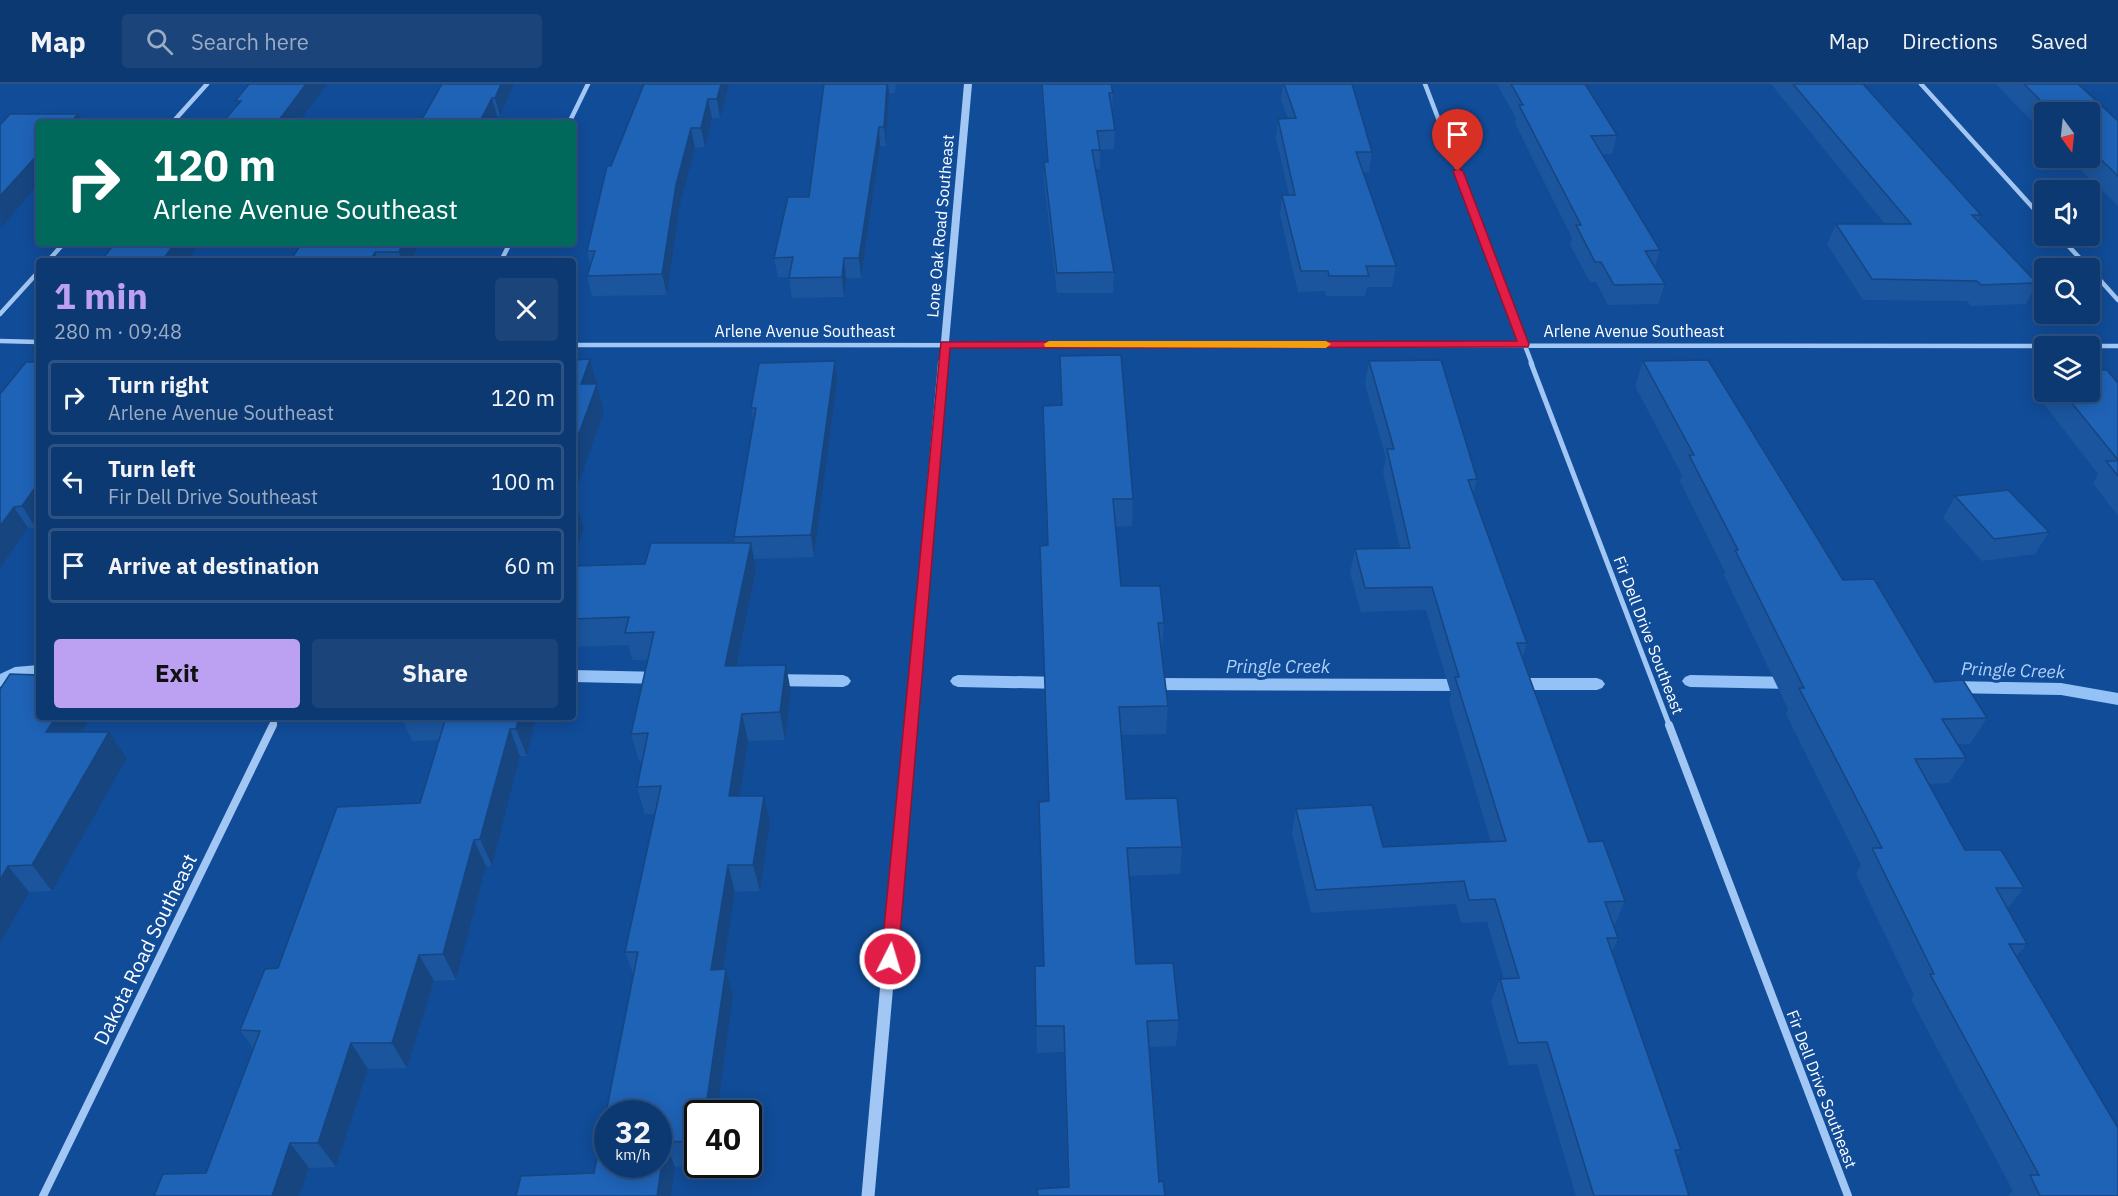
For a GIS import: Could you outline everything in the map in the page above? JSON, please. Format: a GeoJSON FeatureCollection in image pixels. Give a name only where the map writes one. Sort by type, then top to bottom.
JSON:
{"type":"FeatureCollection","features":[{"type":"Feature","properties":{"kind":"street"},"geometry":{"type":"LineString","coordinates":[[175,120],[207,84]]}},
{"type":"Feature","properties":{"kind":"street"},"geometry":{"type":"LineString","coordinates":[[570,120],[588,84]]}},
{"type":"Feature","properties":{"kind":"street","name":"Lone Oak Road Southeast"},"geometry":{"type":"LineString","coordinates":[[868,1196],[968,84]]}},
{"type":"Feature","properties":{"kind":"street","name":"Fir Dell Drive Southeast"},"geometry":{"type":"LineString","coordinates":[[1425,84],[1848,1196]]}},
{"type":"Feature","properties":{"kind":"street"},"geometry":{"type":"LineString","coordinates":[[1921,84],[2034,209]]}},
{"type":"Feature","properties":{"kind":"street"},"geometry":{"type":"LineString","coordinates":[[51,258],[61,246]]}},
{"type":"Feature","properties":{"kind":"street"},"geometry":{"type":"LineString","coordinates":[[2068,246],[2079,258]]}},
{"type":"Feature","properties":{"kind":"street"},"geometry":{"type":"LineString","coordinates":[[0,314],[36,274]]}},
{"type":"Feature","properties":{"kind":"street"},"geometry":{"type":"LineString","coordinates":[[2100,281],[2118,300]]}},
{"type":"Feature","properties":{"kind":"street"},"geometry":{"type":"LineString","coordinates":[[0,341],[36,342]]}},
{"type":"Feature","properties":{"kind":"street","name":"Arlene Avenue Southeast"},"geometry":{"type":"LineString","coordinates":[[576,345],[2118,346]]}},
{"type":"Feature","properties":{"kind":"street","name":"Dakota Road Southeast"},"geometry":{"type":"LineString","coordinates":[[43,1196],[276,720]]}},
{"type":"Feature","properties":{"kind":"building"},"geometry":{"type":"Polygon","coordinates":[[[249,84],[306,84],[279,120],[225,120],[241,101],[235,101],[249,84]]]}},
{"type":"Feature","properties":{"kind":"building"},"geometry":{"type":"Polygon","coordinates":[[[442,84],[501,84],[481,120],[422,120],[442,84]]]}},
{"type":"Feature","properties":{"kind":"building"},"geometry":{"type":"Polygon","coordinates":[[[644,84],[721,84],[717,99],[708,99],[701,128],[691,128],[676,185],[662,274],[587,276],[595,251],[587,251],[607,166],[611,166],[644,84]]]}},
{"type":"Feature","properties":{"kind":"building"},"geometry":{"type":"Polygon","coordinates":[[[824,84],[887,84],[884,127],[879,127],[859,258],[844,258],[842,277],[789,278],[793,257],[774,258],[788,197],[809,197],[824,84]]]}},
{"type":"Feature","properties":{"kind":"building"},"geometry":{"type":"Polygon","coordinates":[[[1042,84],[1111,84],[1113,93],[1109,93],[1115,130],[1097,131],[1100,150],[1092,150],[1114,272],[1057,273],[1044,162],[1048,162],[1042,84]]]}},
{"type":"Feature","properties":{"kind":"building"},"geometry":{"type":"Polygon","coordinates":[[[1284,84],[1352,84],[1372,152],[1356,152],[1396,266],[1366,266],[1369,276],[1329,276],[1328,271],[1301,271],[1282,195],[1295,195],[1278,119],[1296,118],[1284,84]]]}},
{"type":"Feature","properties":{"kind":"building"},"geometry":{"type":"Polygon","coordinates":[[[1511,84],[1585,84],[1617,135],[1591,136],[1660,250],[1645,251],[1665,284],[1614,285],[1601,262],[1595,262],[1576,225],[1581,225],[1519,105],[1523,105],[1511,84]]]}},
{"type":"Feature","properties":{"kind":"building"},"geometry":{"type":"Polygon","coordinates":[[[1793,84],[1863,84],[1981,215],[1972,215],[2034,280],[2034,283],[1981,285],[1977,281],[1872,279],[1836,224],[1911,224],[1793,84]]]}},
{"type":"Feature","properties":{"kind":"building"},"geometry":{"type":"Polygon","coordinates":[[[2024,84],[2078,84],[2097,102],[2042,102],[2024,84]]]}},
{"type":"Feature","properties":{"kind":"building"},"geometry":{"type":"Polygon","coordinates":[[[2100,104],[2118,121],[2118,176],[2100,159],[2100,104]]]}},
{"type":"Feature","properties":{"kind":"building"},"geometry":{"type":"Polygon","coordinates":[[[10,114],[78,114],[72,120],[36,120],[36,156],[0,196],[0,125],[10,114]]]}},
{"type":"Feature","properties":{"kind":"building"},"geometry":{"type":"Polygon","coordinates":[[[113,246],[173,246],[164,258],[103,258],[113,246]]]}},
{"type":"Feature","properties":{"kind":"building"},"geometry":{"type":"Polygon","coordinates":[[[300,246],[402,246],[399,252],[375,252],[372,258],[292,258],[300,246]]]}},
{"type":"Feature","properties":{"kind":"building"},"geometry":{"type":"Polygon","coordinates":[[[1121,355],[1133,499],[1113,499],[1121,586],[1160,586],[1164,623],[1158,623],[1168,706],[1119,707],[1126,799],[1177,798],[1182,847],[1127,848],[1136,964],[1173,963],[1179,1020],[1147,1021],[1159,1182],[1163,1181],[1165,1196],[1038,1196],[1037,1189],[1069,1187],[1064,1026],[1036,1026],[1035,966],[1044,966],[1039,802],[1049,801],[1040,546],[1048,545],[1043,406],[1062,405],[1060,356],[1121,355]]]}},
{"type":"Feature","properties":{"kind":"building"},"geometry":{"type":"Polygon","coordinates":[[[590,359],[581,384],[597,384],[576,442],[576,360],[590,359]]]}},
{"type":"Feature","properties":{"kind":"building"},"geometry":{"type":"Polygon","coordinates":[[[1441,360],[1477,479],[1468,480],[1527,643],[1517,643],[1589,842],[1603,841],[1625,901],[1605,902],[1618,938],[1607,938],[1681,1150],[1675,1150],[1689,1196],[1594,1196],[1547,1042],[1518,1043],[1500,979],[1519,978],[1495,899],[1469,900],[1464,881],[1316,890],[1296,809],[1372,805],[1383,847],[1506,841],[1455,677],[1459,677],[1432,587],[1365,588],[1355,549],[1410,548],[1387,449],[1394,449],[1369,361],[1441,360]]]}},
{"type":"Feature","properties":{"kind":"building"},"geometry":{"type":"Polygon","coordinates":[[[1708,360],[1843,580],[1874,579],[1935,682],[1963,680],[1987,718],[1942,719],[1966,758],[1915,759],[1965,850],[2001,850],[2024,888],[1996,888],[2027,944],[2009,944],[2118,1128],[2118,1196],[2040,1196],[2030,1175],[2039,1175],[1930,974],[1934,974],[1872,848],[1882,848],[1799,688],[1804,688],[1735,550],[1738,550],[1689,455],[1694,455],[1643,361],[1708,360]]]}},
{"type":"Feature","properties":{"kind":"building"},"geometry":{"type":"Polygon","coordinates":[[[835,361],[811,535],[734,537],[756,408],[751,408],[759,363],[835,361]]]}},
{"type":"Feature","properties":{"kind":"building"},"geometry":{"type":"Polygon","coordinates":[[[26,362],[36,362],[36,486],[22,506],[14,507],[0,526],[0,394],[26,362]]]}},
{"type":"Feature","properties":{"kind":"building"},"geometry":{"type":"Polygon","coordinates":[[[2100,370],[2107,370],[2118,383],[2118,460],[2071,402],[2100,402],[2100,370]]]}},
{"type":"Feature","properties":{"kind":"building"},"geometry":{"type":"Polygon","coordinates":[[[2106,461],[2118,461],[2118,476],[2106,461]]]}},
{"type":"Feature","properties":{"kind":"building"},"geometry":{"type":"Polygon","coordinates":[[[2008,490],[2049,532],[1994,539],[1955,496],[2008,490]]]}},
{"type":"Feature","properties":{"kind":"building"},"geometry":{"type":"Polygon","coordinates":[[[651,543],[751,543],[725,666],[786,665],[780,712],[742,714],[729,796],[764,796],[753,865],[728,865],[711,970],[726,969],[707,1100],[684,1100],[684,1141],[672,1142],[672,1100],[609,1100],[638,952],[625,952],[661,786],[637,787],[648,733],[631,734],[654,632],[625,633],[629,617],[576,619],[576,566],[645,564],[651,543]]]}},
{"type":"Feature","properties":{"kind":"building"},"geometry":{"type":"Polygon","coordinates":[[[10,674],[36,675],[36,720],[54,720],[46,732],[109,732],[32,865],[8,866],[0,880],[0,689],[10,674]]]}},
{"type":"Feature","properties":{"kind":"building"},"geometry":{"type":"Polygon","coordinates":[[[445,720],[518,720],[516,729],[510,729],[480,839],[474,840],[443,954],[419,955],[392,1043],[351,1043],[318,1143],[290,1143],[272,1196],[154,1196],[163,1174],[206,1173],[260,1031],[240,1030],[265,969],[278,968],[337,807],[420,803],[445,720]]]}},
{"type":"Feature","properties":{"kind":"building"},"geometry":{"type":"Polygon","coordinates":[[[594,1173],[594,1178],[660,1178],[657,1196],[516,1196],[521,1176],[594,1173]]]}},
{"type":"Feature","properties":{"kind":"waterway","name":"Pringle Creek"},"geometry":{"type":"LineString","coordinates":[[0,681],[15,673],[36,671]]}},
{"type":"Feature","properties":{"kind":"waterway","name":"Pringle Creek"},"geometry":{"type":"LineString","coordinates":[[576,676],[663,678]]}},
{"type":"Feature","properties":{"kind":"waterway","name":"Pringle Creek"},"geometry":{"type":"LineString","coordinates":[[768,680],[843,681]]}},
{"type":"Feature","properties":{"kind":"waterway","name":"Pringle Creek"},"geometry":{"type":"LineString","coordinates":[[958,681],[1063,683]]}},
{"type":"Feature","properties":{"kind":"waterway","name":"Pringle Creek"},"geometry":{"type":"LineString","coordinates":[[1690,681],[1795,683]]}},
{"type":"Feature","properties":{"kind":"waterway","name":"Pringle Creek"},"geometry":{"type":"LineString","coordinates":[[1147,684],[1468,685]]}},
{"type":"Feature","properties":{"kind":"waterway","name":"Pringle Creek"},"geometry":{"type":"LineString","coordinates":[[1513,684],[1597,684]]}},
{"type":"Feature","properties":{"kind":"waterway","name":"Pringle Creek"},"geometry":{"type":"LineString","coordinates":[[1948,687],[2061,689],[2118,699]]}},
{"type":"Feature","properties":{"kind":"slow traffic"},"geometry":{"type":"LineString","coordinates":[[1049,344],[1326,344]]}},
{"type":"Feature","properties":{"kind":"route"},"geometry":{"type":"LineString","coordinates":[[890,959],[944,344],[1524,344],[1458,171]]}}]}
